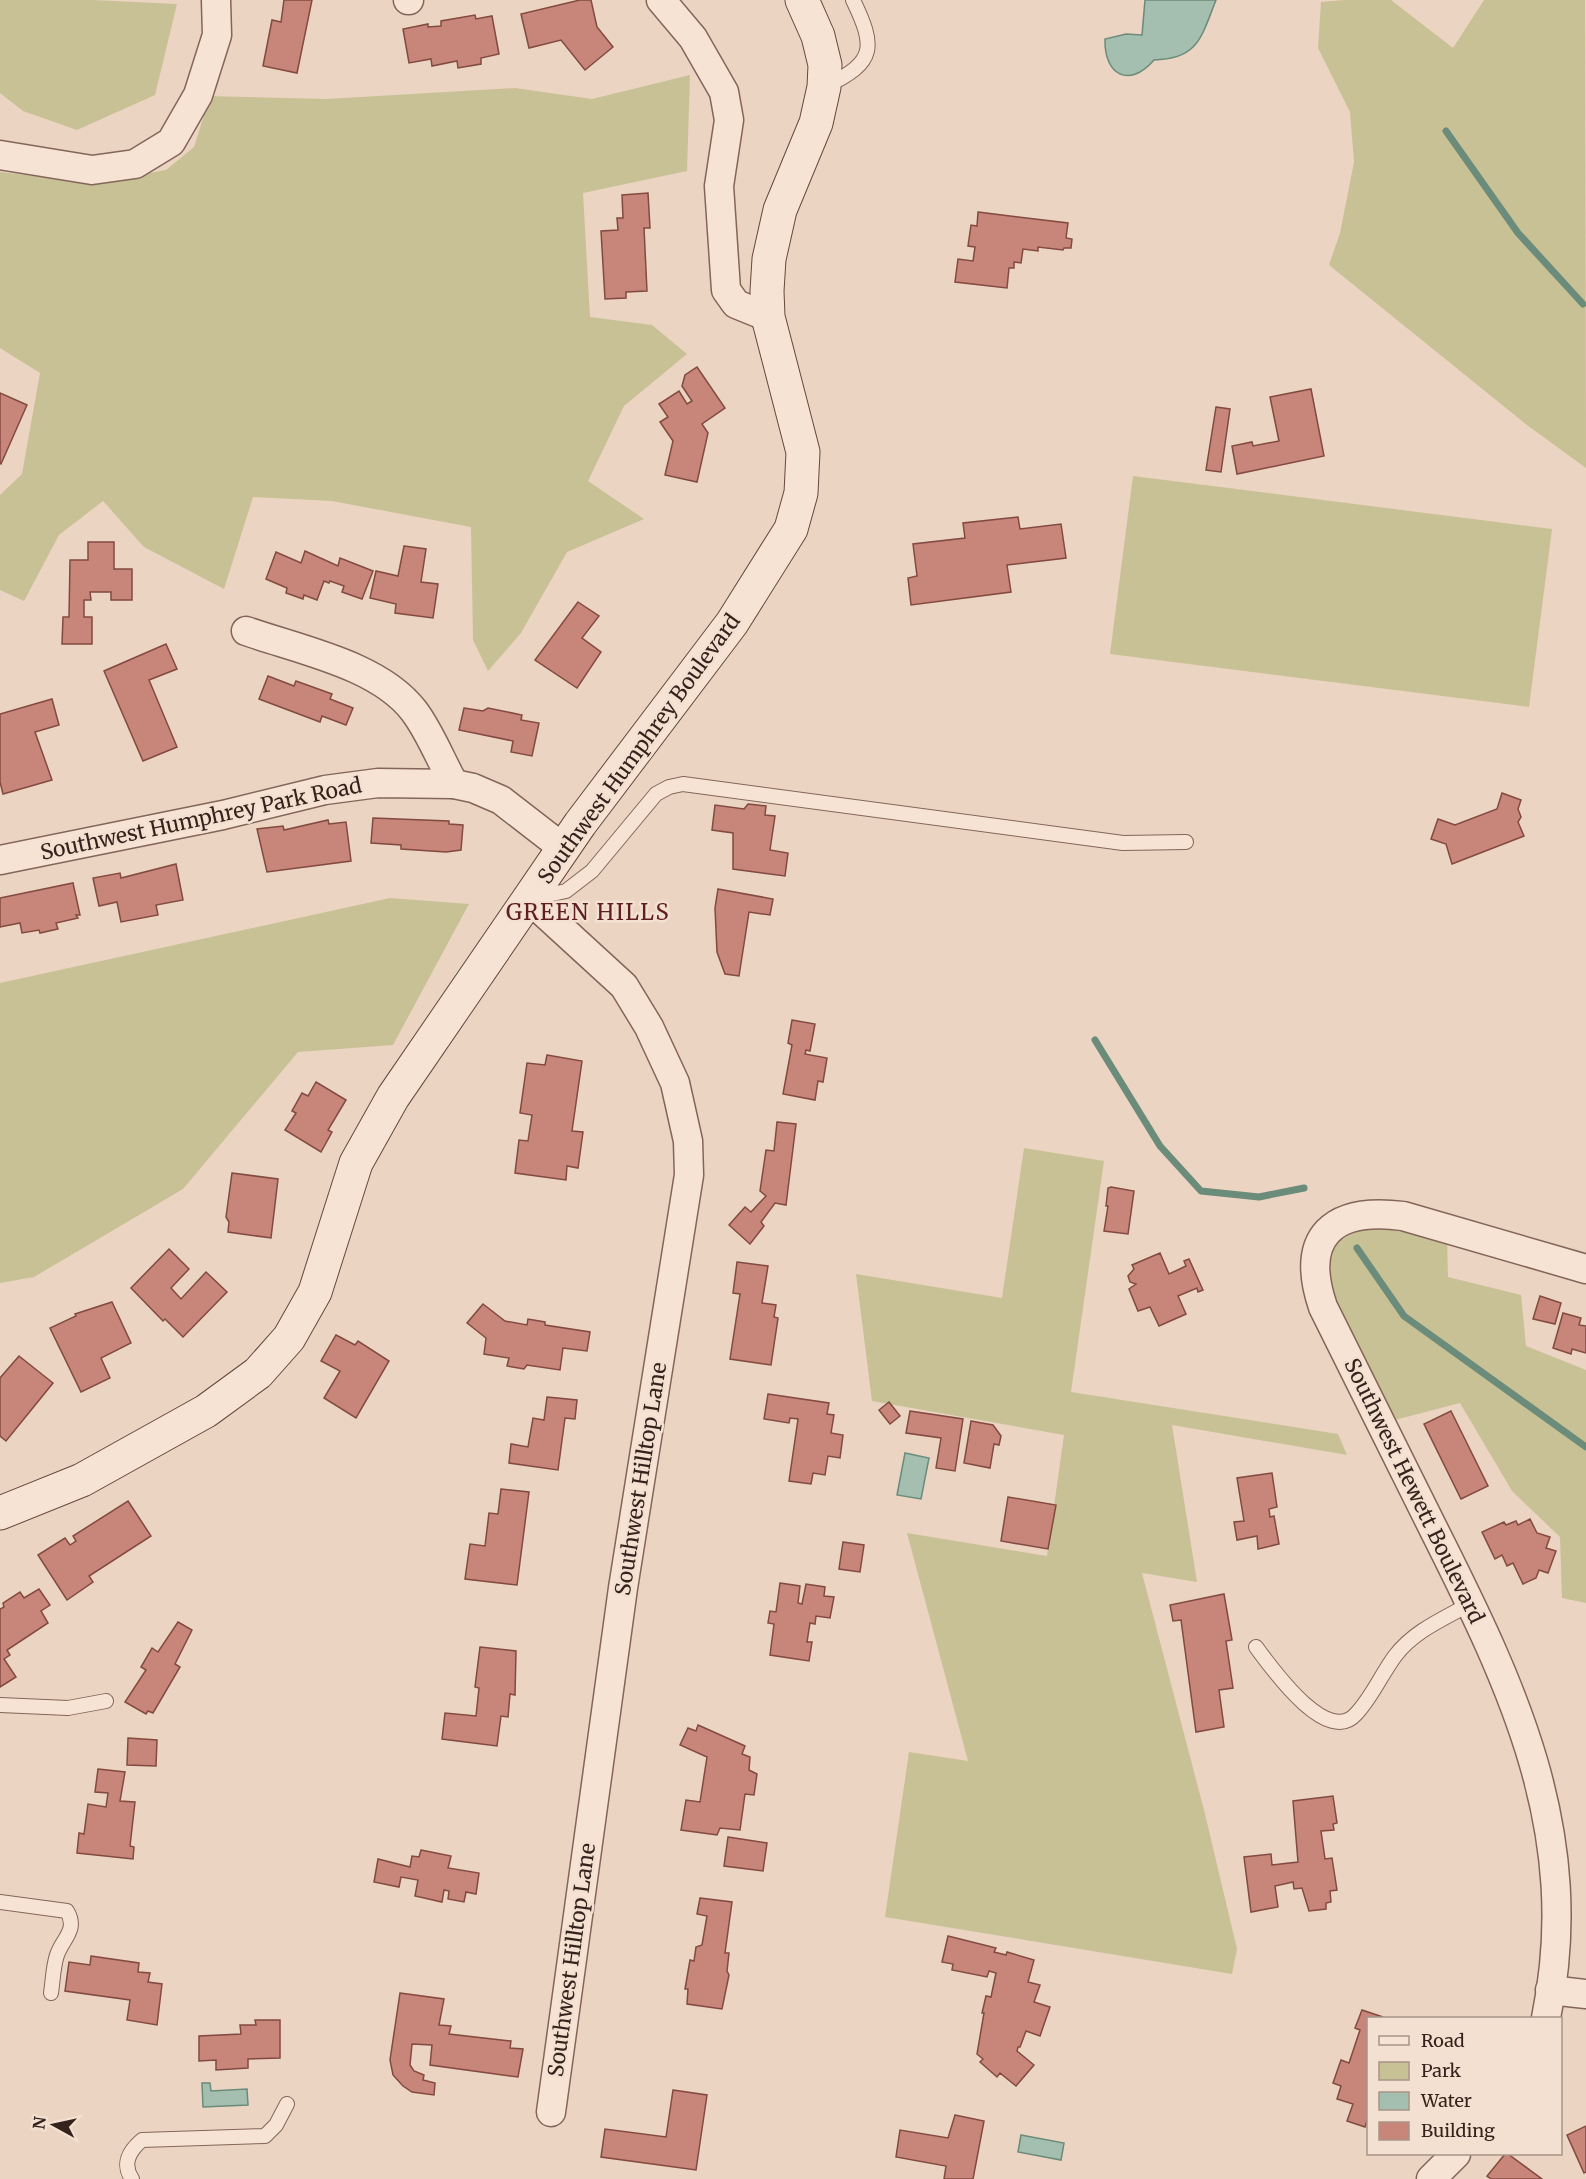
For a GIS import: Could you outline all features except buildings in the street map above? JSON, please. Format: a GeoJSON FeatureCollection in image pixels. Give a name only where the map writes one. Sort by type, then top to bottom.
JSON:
{"type":"FeatureCollection","features":[{"type":"Feature","properties":{"kind":"main road","name":"Southwest Humphrey Boulevard"},"geometry":{"type":"LineString","coordinates":[[0,1513],[82,1480],[186,1423],[236,1391],[272,1358],[301,1319],[315,1292],[346,1189],[370,1134],[563,848],[732,622],[791,529],[801,493],[803,452],[768,317],[769,259],[780,210],[816,123],[824,87],[825,65],[820,45],[802,0]]}},
{"type":"Feature","properties":{"kind":"street"},"geometry":{"type":"LineString","coordinates":[[0,155],[92,170],[135,164],[171,142],[198,95],[217,35],[216,0]]}},
{"type":"Feature","properties":{"kind":"street"},"geometry":{"type":"LineString","coordinates":[[661,0],[693,38],[724,92],[729,120],[719,186],[726,290],[736,304],[768,317]]}},
{"type":"Feature","properties":{"kind":"street"},"geometry":{"type":"LineString","coordinates":[[246,631],[371,674],[396,690],[415,712],[454,784]]}},
{"type":"Feature","properties":{"kind":"street","name":"Southwest Humphrey Park Road"},"geometry":{"type":"LineString","coordinates":[[0,860],[223,815],[325,790],[378,783],[454,784],[473,788],[501,800],[563,848]]}},
{"type":"Feature","properties":{"kind":"street","name":"Southwest Hilltop Lane"},"geometry":{"type":"LineString","coordinates":[[529,899],[624,986],[649,1027],[675,1083],[688,1141],[689,1174],[623,1588],[551,2112]]}},
{"type":"Feature","properties":{"kind":"street","name":"Southwest Hewett Boulevard"},"geometry":{"type":"LineString","coordinates":[[1546,2017],[1558,1904],[1549,1823],[1530,1750],[1509,1688],[1470,1604],[1323,1307],[1314,1277],[1317,1247],[1329,1232],[1347,1218],[1359,1214],[1383,1213],[1404,1215],[1586,1269]]}},
{"type":"Feature","properties":{"kind":"street"},"geometry":{"type":"LineString","coordinates":[[1550,1990],[1586,1994]]}},
{"type":"Feature","properties":{"kind":"street"},"geometry":{"type":"LineString","coordinates":[[1431,2179],[1455,2155]]}},
{"type":"Feature","properties":{"kind":"lane"},"geometry":{"type":"LineString","coordinates":[[824,87],[858,66],[868,52],[868,35],[853,0]]}},
{"type":"Feature","properties":{"kind":"lane"},"geometry":{"type":"LineString","coordinates":[[529,899],[566,891],[592,871],[656,794],[669,787],[683,784],[1123,843],[1186,842]]}},
{"type":"Feature","properties":{"kind":"lane"},"geometry":{"type":"LineString","coordinates":[[1256,1647],[1284,1684],[1316,1714],[1329,1721],[1342,1721],[1355,1717],[1395,1656],[1414,1637],[1470,1604]]}},
{"type":"Feature","properties":{"kind":"lane"},"geometry":{"type":"LineString","coordinates":[[0,1705],[68,1708],[106,1701]]}},
{"type":"Feature","properties":{"kind":"lane"},"geometry":{"type":"LineString","coordinates":[[0,1902],[43,1910],[67,1911],[72,1926],[56,1957],[51,1993]]}},
{"type":"Feature","properties":{"kind":"lane"},"geometry":{"type":"LineString","coordinates":[[132,2179],[127,2163],[129,2154],[142,2140],[265,2136],[276,2125],[287,2104]]}},
{"type":"Feature","properties":{"kind":"green space"},"geometry":{"type":"Polygon","coordinates":[[[0,0],[93,0],[177,4],[155,95],[77,130],[23,111],[0,93],[0,0]]]}},
{"type":"Feature","properties":{"kind":"green space"},"geometry":{"type":"Polygon","coordinates":[[[1391,0],[1453,48],[1484,0],[1585,0],[1586,468],[1527,425],[1329,265],[1340,233],[1354,162],[1350,112],[1318,48],[1321,2],[1391,0]]]}},
{"type":"Feature","properties":{"kind":"green space"},"geometry":{"type":"Polygon","coordinates":[[[690,75],[687,171],[583,193],[590,317],[652,325],[687,354],[624,406],[588,481],[644,519],[567,552],[521,633],[488,671],[473,640],[471,527],[332,501],[253,497],[224,589],[144,547],[103,501],[59,535],[24,601],[0,590],[0,495],[22,474],[40,373],[0,348],[0,172],[96,183],[166,170],[194,147],[210,96],[326,99],[515,88],[592,99],[690,75]]]}},
{"type":"Feature","properties":{"kind":"green space"},"geometry":{"type":"Polygon","coordinates":[[[1133,476],[1552,529],[1529,707],[1110,654],[1133,476]]]}},
{"type":"Feature","properties":{"kind":"green space"},"geometry":{"type":"Polygon","coordinates":[[[390,898],[469,904],[393,1045],[298,1052],[183,1189],[34,1277],[0,1283],[0,983],[390,898]]]}},
{"type":"Feature","properties":{"kind":"green space"},"geometry":{"type":"Polygon","coordinates":[[[1024,1148],[1104,1161],[1071,1392],[1338,1434],[1347,1455],[1172,1425],[1197,1582],[1142,1573],[1205,1814],[1237,1949],[1232,1974],[885,1917],[909,1752],[968,1761],[907,1533],[1047,1556],[1064,1435],[872,1401],[856,1274],[1002,1298],[1024,1148]]]}},
{"type":"Feature","properties":{"kind":"green space"},"geometry":{"type":"Polygon","coordinates":[[[1378,1219],[1447,1235],[1448,1277],[1521,1295],[1526,1346],[1586,1370],[1586,1603],[1562,1598],[1560,1537],[1512,1491],[1460,1403],[1391,1421],[1329,1289],[1332,1245],[1378,1219]]]}},
{"type":"Feature","properties":{"kind":"water"},"geometry":{"type":"Polygon","coordinates":[[[1145,0],[1216,0],[1201,35],[1189,51],[1169,59],[1154,60],[1136,74],[1127,76],[1120,74],[1109,62],[1105,39],[1126,34],[1142,35],[1145,0]]]}},
{"type":"Feature","properties":{"kind":"water"},"geometry":{"type":"Polygon","coordinates":[[[905,1453],[929,1458],[921,1499],[897,1495],[905,1453]]]}},
{"type":"Feature","properties":{"kind":"water"},"geometry":{"type":"Polygon","coordinates":[[[202,2083],[210,2083],[211,2091],[247,2089],[248,2105],[203,2107],[202,2083]]]}},
{"type":"Feature","properties":{"kind":"water"},"geometry":{"type":"Polygon","coordinates":[[[1021,2135],[1064,2143],[1061,2160],[1018,2152],[1021,2135]]]}},
{"type":"Feature","properties":{"kind":"waterway"},"geometry":{"type":"LineString","coordinates":[[1446,131],[1518,233],[1583,304]]}},
{"type":"Feature","properties":{"kind":"waterway"},"geometry":{"type":"LineString","coordinates":[[1095,1040],[1160,1146],[1201,1191],[1259,1197],[1304,1188]]}},
{"type":"Feature","properties":{"kind":"waterway"},"geometry":{"type":"LineString","coordinates":[[1357,1248],[1404,1316],[1586,1447]]}},
{"type":"Feature","properties":{"kind":"district","name":"GREEN HILLS"},"geometry":{"type":"Point","coordinates":[588,912]}}]}
